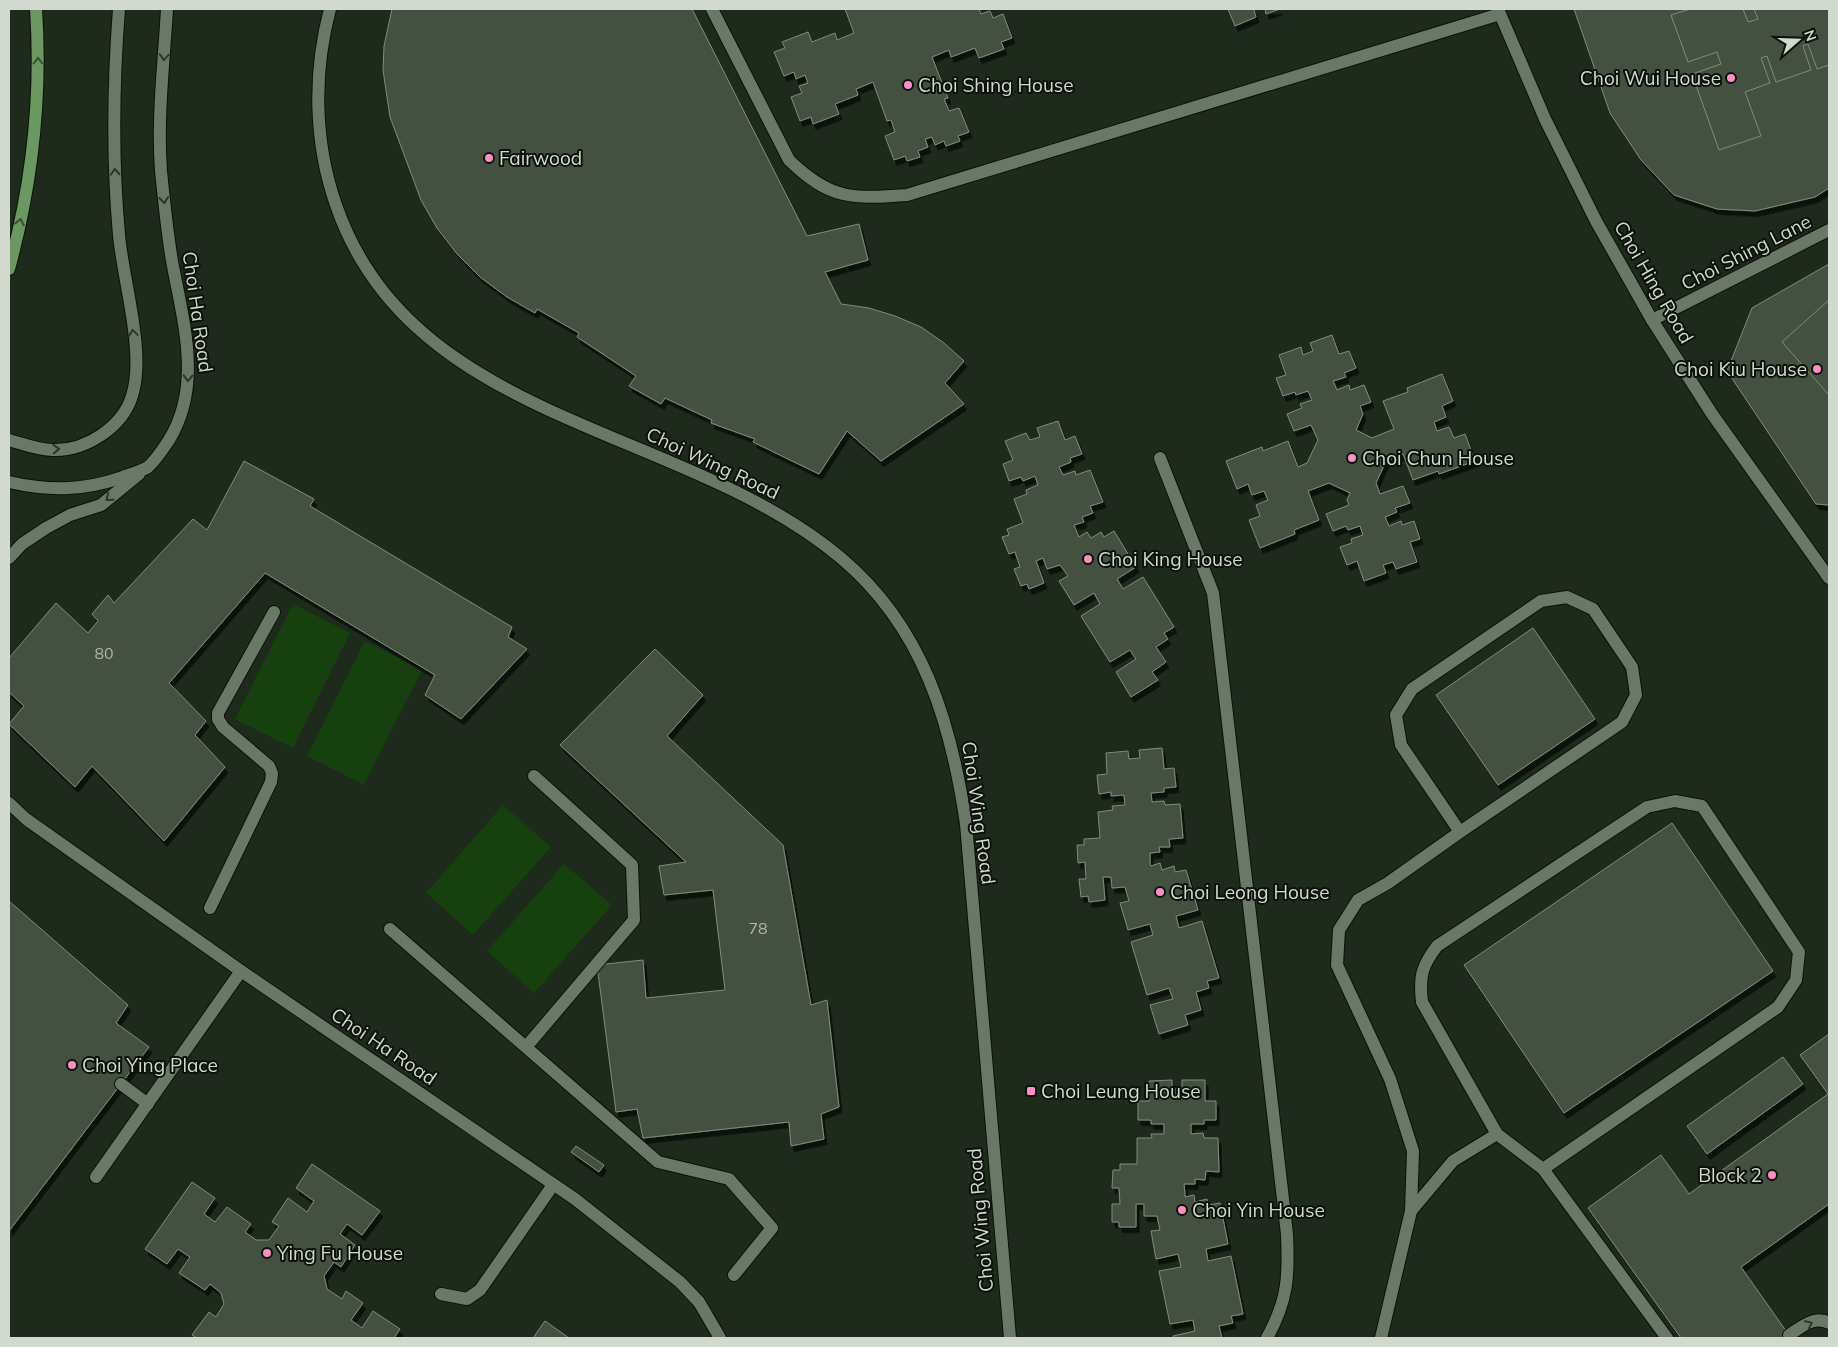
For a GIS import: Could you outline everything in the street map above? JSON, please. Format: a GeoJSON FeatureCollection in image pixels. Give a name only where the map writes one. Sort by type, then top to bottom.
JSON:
{"type":"FeatureCollection","features":[{"type":"Feature","properties":{"kind":"main road"},"geometry":{"type":"LineString","coordinates":[[9,269],[24,199],[34,139],[38,68],[36,9]]}},
{"type":"Feature","properties":{"kind":"street"},"geometry":{"type":"LineString","coordinates":[[9,440],[52,450],[71,448],[90,441],[108,430],[122,415],[132,397],[136,378],[136,354],[119,237],[113,117],[119,9]]}},
{"type":"Feature","properties":{"kind":"street","name":"Choi Ha Road"},"geometry":{"type":"LineString","coordinates":[[9,558],[22,544],[46,528],[70,515],[101,505],[147,468],[164,448],[177,427],[185,406],[188,385],[186,335],[165,212],[161,169],[160,117],[168,9]]}},
{"type":"Feature","properties":{"kind":"street","name":"Choi Wing Road"},"geometry":{"type":"LineString","coordinates":[[330,9],[324,31],[319,69],[318,111],[321,147],[328,182],[352,247],[370,277],[393,304],[446,352],[510,392],[715,480],[760,503],[807,532],[842,558],[871,588],[896,618],[918,654],[935,692],[949,734],[959,774],[966,824],[1010,1338]]}},
{"type":"Feature","properties":{"kind":"street"},"geometry":{"type":"LineString","coordinates":[[712,9],[789,160],[807,178],[830,191],[855,198],[907,195],[1499,11]]}},
{"type":"Feature","properties":{"kind":"street","name":"Choi Hing Road"},"geometry":{"type":"LineString","coordinates":[[1499,11],[1545,119],[1596,220],[1652,320],[1712,414],[1829,578]]}},
{"type":"Feature","properties":{"kind":"street","name":"Choi Shing Lane"},"geometry":{"type":"LineString","coordinates":[[1652,320],[1829,230]]}},
{"type":"Feature","properties":{"kind":"street"},"geometry":{"type":"LineString","coordinates":[[1160,458],[1213,593],[1287,1234],[1288,1276],[1278,1318],[1267,1338]]}},
{"type":"Feature","properties":{"kind":"street"},"geometry":{"type":"LineString","coordinates":[[9,482],[42,489],[67,490],[101,484],[147,468]]}},
{"type":"Feature","properties":{"kind":"street"},"geometry":{"type":"LineString","coordinates":[[1381,1338],[1410,1211],[1413,1151],[1390,1078],[1337,965],[1339,930],[1358,900],[1388,883],[1622,722],[1636,695],[1632,667],[1593,609],[1566,597],[1541,601],[1412,689],[1396,715],[1400,745],[1460,832]]}},
{"type":"Feature","properties":{"kind":"street"},"geometry":{"type":"LineString","coordinates":[[210,908],[271,782],[272,773],[269,766],[223,727],[218,719],[218,713],[274,612]]}},
{"type":"Feature","properties":{"kind":"street"},"geometry":{"type":"LineString","coordinates":[[526,1047],[634,920],[632,865],[534,776]]}},
{"type":"Feature","properties":{"kind":"street"},"geometry":{"type":"LineString","coordinates":[[9,792],[26,819]]}},
{"type":"Feature","properties":{"kind":"street"},"geometry":{"type":"LineString","coordinates":[[1543,1169],[1778,1006],[1796,980],[1798,952],[1702,806],[1675,801],[1647,807],[1437,946],[1425,962],[1419,982],[1422,1002],[1497,1134],[1543,1169],[1667,1338]]}},
{"type":"Feature","properties":{"kind":"street","name":"Choi Ha Road"},"geometry":{"type":"LineString","coordinates":[[9,803],[26,819],[241,971],[553,1185],[680,1282],[699,1302],[720,1338]]}},
{"type":"Feature","properties":{"kind":"street"},"geometry":{"type":"LineString","coordinates":[[390,928],[658,1162],[729,1179],[772,1228],[734,1275]]}},
{"type":"Feature","properties":{"kind":"street"},"geometry":{"type":"LineString","coordinates":[[96,1177],[241,971]]}},
{"type":"Feature","properties":{"kind":"street"},"geometry":{"type":"LineString","coordinates":[[121,1084],[148,1104]]}},
{"type":"Feature","properties":{"kind":"street"},"geometry":{"type":"LineString","coordinates":[[1410,1211],[1453,1161],[1497,1134]]}},
{"type":"Feature","properties":{"kind":"street"},"geometry":{"type":"LineString","coordinates":[[441,1294],[467,1299],[480,1290],[553,1185]]}},
{"type":"Feature","properties":{"kind":"street"},"geometry":{"type":"LineString","coordinates":[[1789,1335],[1811,1321],[1823,1320],[1829,1323]]}},
{"type":"Feature","properties":{"kind":"green space"},"geometry":{"type":"Polygon","coordinates":[[[293,604],[350,633],[293,748],[235,719],[293,604]]]}},
{"type":"Feature","properties":{"kind":"green space"},"geometry":{"type":"Polygon","coordinates":[[[365,641],[422,670],[364,785],[307,756],[365,641]]]}},
{"type":"Feature","properties":{"kind":"green space"},"geometry":{"type":"Polygon","coordinates":[[[503,805],[551,847],[473,935],[426,893],[503,805]]]}},
{"type":"Feature","properties":{"kind":"green space"},"geometry":{"type":"Polygon","coordinates":[[[564,864],[612,905],[534,993],[487,951],[564,864]]]}},
{"type":"Feature","properties":{"kind":"building"},"geometry":{"type":"Polygon","coordinates":[[[392,9],[692,9],[807,236],[859,224],[868,260],[825,272],[841,304],[869,308],[895,316],[921,327],[944,343],[964,361],[945,383],[964,404],[881,461],[847,431],[819,474],[753,442],[755,439],[711,423],[712,420],[665,398],[661,404],[629,386],[636,376],[577,337],[579,333],[537,309],[535,313],[507,297],[480,277],[457,254],[437,228],[421,200],[390,117],[383,70],[384,46],[392,9]]]}},
{"type":"Feature","properties":{"kind":"building","name":"Choi Shing House"},"geometry":{"type":"Polygon","coordinates":[[[845,9],[979,9],[981,14],[990,11],[993,18],[1003,14],[1012,38],[1001,42],[1004,49],[979,58],[975,48],[951,57],[949,50],[932,57],[948,98],[944,99],[949,111],[959,108],[969,132],[958,136],[960,141],[946,146],[944,141],[935,145],[932,137],[925,139],[928,147],[918,151],[920,157],[907,161],[905,156],[894,160],[885,136],[895,132],[891,120],[887,121],[873,82],[856,89],[858,95],[835,104],[839,114],[813,124],[811,117],[800,121],[791,97],[802,93],[799,86],[808,83],[805,75],[796,79],[794,72],[784,76],[774,52],[785,48],[782,42],[808,32],[812,42],[835,33],[837,40],[854,33],[845,9]]]}},
{"type":"Feature","properties":{"kind":"building"},"geometry":{"type":"Polygon","coordinates":[[[1228,9],[1256,9],[1254,10],[1256,17],[1235,26],[1228,9]]]}},
{"type":"Feature","properties":{"kind":"building"},"geometry":{"type":"Polygon","coordinates":[[[1265,9],[1280,9],[1266,14],[1265,9]]]}},
{"type":"Feature","properties":{"kind":"building"},"geometry":{"type":"Polygon","coordinates":[[[1574,9],[1829,9],[1829,188],[1815,197],[1755,211],[1717,209],[1674,195],[1641,160],[1610,113],[1574,9]]]}},
{"type":"Feature","properties":{"kind":"building","name":"Choi Wui House"},"geometry":{"type":"Polygon","coordinates":[[[1690,9],[1743,9],[1748,22],[1758,19],[1754,9],[1829,9],[1829,65],[1817,69],[1808,44],[1803,46],[1811,70],[1776,82],[1767,56],[1761,58],[1770,83],[1745,92],[1761,136],[1719,150],[1692,74],[1721,64],[1717,52],[1688,62],[1671,15],[1690,9]]]}},
{"type":"Feature","properties":{"kind":"building"},"geometry":{"type":"Polygon","coordinates":[[[1829,264],[1829,505],[1816,504],[1727,371],[1752,308],[1829,264]]]}},
{"type":"Feature","properties":{"kind":"building","name":"Choi Kiu House"},"geometry":{"type":"Polygon","coordinates":[[[1829,300],[1829,395],[1782,342],[1829,300]]]}},
{"type":"Feature","properties":{"kind":"building","name":"Choi Chun House"},"geometry":{"type":"Polygon","coordinates":[[[1332,335],[1339,354],[1349,351],[1356,368],[1344,373],[1346,377],[1333,381],[1337,390],[1349,385],[1350,390],[1364,385],[1371,402],[1360,406],[1363,414],[1356,430],[1372,438],[1394,429],[1383,401],[1408,392],[1407,388],[1442,374],[1453,401],[1442,406],[1446,417],[1434,422],[1437,431],[1449,427],[1454,438],[1465,434],[1475,461],[1439,474],[1438,471],[1413,480],[1403,454],[1386,461],[1376,483],[1380,494],[1403,486],[1410,503],[1395,508],[1397,512],[1385,517],[1389,526],[1401,521],[1402,525],[1414,521],[1420,539],[1410,542],[1417,562],[1396,569],[1393,562],[1383,565],[1386,573],[1364,581],[1357,561],[1347,565],[1340,547],[1352,543],[1351,539],[1363,535],[1360,526],[1348,530],[1346,526],[1333,531],[1326,514],[1349,505],[1347,500],[1350,493],[1329,483],[1308,491],[1319,520],[1294,530],[1295,534],[1260,548],[1249,520],[1260,516],[1256,505],[1268,500],[1264,491],[1252,495],[1248,484],[1237,489],[1226,461],[1262,447],[1263,451],[1288,441],[1298,467],[1307,463],[1318,440],[1311,425],[1294,431],[1287,414],[1302,408],[1300,404],[1312,400],[1308,391],[1296,395],[1295,392],[1283,396],[1276,378],[1286,375],[1279,355],[1301,347],[1303,355],[1313,351],[1310,343],[1332,335]]]}},
{"type":"Feature","properties":{"kind":"building","name":"Choi King House"},"geometry":{"type":"Polygon","coordinates":[[[1058,421],[1065,440],[1075,436],[1082,454],[1070,458],[1071,462],[1059,467],[1063,475],[1075,471],[1076,475],[1090,470],[1103,502],[1090,506],[1093,513],[1082,517],[1084,522],[1074,525],[1079,537],[1087,532],[1091,538],[1101,532],[1104,537],[1114,531],[1136,567],[1117,579],[1123,589],[1143,577],[1174,627],[1164,633],[1168,639],[1156,647],[1166,662],[1152,672],[1158,680],[1131,697],[1116,672],[1136,659],[1130,650],[1110,662],[1081,616],[1100,604],[1094,593],[1074,605],[1059,581],[1068,576],[1060,565],[1047,569],[1043,558],[1036,561],[1044,583],[1029,589],[1027,584],[1021,586],[1014,569],[1020,567],[1015,552],[1009,554],[1002,537],[1009,535],[1007,529],[1023,523],[1014,499],[1027,494],[1026,490],[1038,485],[1035,476],[1023,481],[1021,477],[1009,481],[1003,464],[1013,460],[1005,441],[1026,433],[1030,440],[1040,437],[1037,428],[1058,421]]]}},
{"type":"Feature","properties":{"kind":"building"},"geometry":{"type":"Polygon","coordinates":[[[244,461],[314,499],[310,506],[512,627],[508,637],[527,649],[461,719],[425,695],[435,675],[265,573],[169,683],[206,721],[195,735],[225,767],[164,841],[92,766],[75,787],[9,724],[24,706],[9,692],[9,658],[56,603],[88,633],[98,621],[92,614],[108,595],[114,603],[193,519],[207,530],[244,461]]]}},
{"type":"Feature","properties":{"kind":"building"},"geometry":{"type":"Polygon","coordinates":[[[1533,628],[1595,719],[1498,785],[1436,695],[1533,628]]]}},
{"type":"Feature","properties":{"kind":"building"},"geometry":{"type":"Polygon","coordinates":[[[655,649],[703,695],[667,736],[783,845],[811,1005],[827,1000],[839,1107],[821,1114],[824,1139],[791,1146],[789,1122],[643,1138],[637,1109],[616,1112],[597,965],[643,960],[646,998],[725,990],[713,890],[664,895],[659,866],[686,862],[560,745],[655,649]]]}},
{"type":"Feature","properties":{"kind":"building","name":"Choi Leong House"},"geometry":{"type":"Polygon","coordinates":[[[1162,748],[1164,769],[1174,768],[1176,787],[1164,788],[1164,792],[1151,793],[1152,802],[1164,801],[1165,805],[1180,804],[1183,838],[1169,839],[1170,847],[1159,847],[1160,852],[1150,853],[1150,863],[1151,866],[1160,863],[1162,870],[1174,866],[1175,872],[1186,870],[1198,910],[1176,916],[1179,928],[1202,921],[1219,978],[1207,981],[1209,988],[1196,992],[1201,1010],[1185,1015],[1188,1025],[1159,1034],[1150,1005],[1173,999],[1169,988],[1147,995],[1131,942],[1153,935],[1150,924],[1128,930],[1120,903],[1129,901],[1125,887],[1112,888],[1111,877],[1103,877],[1105,900],[1089,902],[1088,896],[1081,897],[1079,879],[1086,879],[1085,862],[1078,863],[1077,845],[1084,845],[1084,839],[1100,838],[1098,812],[1113,810],[1112,806],[1125,805],[1124,795],[1111,796],[1111,792],[1099,794],[1097,775],[1107,774],[1106,753],[1128,751],[1129,759],[1140,758],[1139,750],[1162,748]]]}},
{"type":"Feature","properties":{"kind":"building"},"geometry":{"type":"Polygon","coordinates":[[[1672,823],[1773,971],[1564,1113],[1464,965],[1672,823]]]}},
{"type":"Feature","properties":{"kind":"building","name":"Choi Ying Place"},"geometry":{"type":"Polygon","coordinates":[[[9,901],[128,1005],[116,1023],[149,1047],[9,1231],[9,901]]]}},
{"type":"Feature","properties":{"kind":"building","name":"Block 2"},"geometry":{"type":"Polygon","coordinates":[[[1829,1034],[1829,1204],[1741,1267],[1791,1338],[1681,1338],[1588,1208],[1661,1155],[1689,1194],[1828,1094],[1800,1055],[1829,1034]]]}},
{"type":"Feature","properties":{"kind":"building"},"geometry":{"type":"Polygon","coordinates":[[[1783,1057],[1803,1084],[1707,1154],[1687,1126],[1783,1057]]]}},
{"type":"Feature","properties":{"kind":"building","name":"Choi Yin House"},"geometry":{"type":"Polygon","coordinates":[[[1172,1080],[1172,1089],[1182,1089],[1182,1080],[1205,1080],[1205,1101],[1216,1101],[1216,1120],[1204,1120],[1204,1124],[1191,1124],[1191,1134],[1203,1133],[1204,1138],[1218,1138],[1219,1172],[1206,1171],[1205,1180],[1195,1179],[1195,1184],[1184,1184],[1185,1197],[1194,1195],[1195,1202],[1207,1199],[1208,1205],[1220,1203],[1228,1244],[1206,1249],[1208,1261],[1231,1256],[1243,1314],[1231,1316],[1233,1323],[1219,1326],[1222,1338],[1173,1338],[1173,1336],[1195,1331],[1193,1320],[1170,1324],[1159,1271],[1181,1267],[1178,1254],[1156,1259],[1151,1231],[1160,1230],[1157,1216],[1144,1216],[1144,1204],[1136,1204],[1136,1227],[1119,1227],[1119,1222],[1112,1222],[1112,1204],[1120,1204],[1119,1188],[1112,1188],[1113,1170],[1120,1170],[1120,1164],[1137,1164],[1137,1138],[1152,1138],[1151,1134],[1164,1134],[1164,1124],[1151,1124],[1151,1120],[1138,1120],[1138,1101],[1149,1101],[1149,1081],[1172,1080]]]}},
{"type":"Feature","properties":{"kind":"building"},"geometry":{"type":"Polygon","coordinates":[[[576,1146],[604,1165],[599,1172],[571,1152],[576,1146]]]}},
{"type":"Feature","properties":{"kind":"building","name":"Ying Fu House"},"geometry":{"type":"Polygon","coordinates":[[[312,1164],[380,1211],[362,1235],[347,1224],[340,1234],[355,1245],[341,1267],[334,1262],[324,1276],[327,1289],[342,1299],[346,1291],[363,1303],[351,1320],[362,1328],[373,1311],[400,1329],[394,1338],[197,1338],[192,1335],[209,1312],[216,1317],[224,1304],[221,1293],[210,1284],[205,1290],[179,1273],[190,1257],[178,1249],[167,1264],[145,1249],[192,1182],[215,1198],[204,1214],[215,1222],[227,1207],[251,1224],[245,1232],[256,1240],[269,1240],[279,1226],[272,1222],[288,1198],[307,1212],[314,1201],[296,1188],[312,1164]]]}},
{"type":"Feature","properties":{"kind":"building"},"geometry":{"type":"Polygon","coordinates":[[[545,1321],[569,1338],[533,1338],[545,1321]]]}},
{"type":"Feature","properties":{"kind":"place","name":"Choi Wui House"},"geometry":{"type":"Point","coordinates":[1731,78]}},
{"type":"Feature","properties":{"kind":"place","name":"Choi Shing House"},"geometry":{"type":"Point","coordinates":[908,85]}},
{"type":"Feature","properties":{"kind":"place","name":"Fairwood"},"geometry":{"type":"Point","coordinates":[489,158]}},
{"type":"Feature","properties":{"kind":"place","name":"Choi Kiu House"},"geometry":{"type":"Point","coordinates":[1817,369]}},
{"type":"Feature","properties":{"kind":"place","name":"Choi Chun House"},"geometry":{"type":"Point","coordinates":[1352,458]}},
{"type":"Feature","properties":{"kind":"place","name":"Choi King House"},"geometry":{"type":"Point","coordinates":[1088,559]}},
{"type":"Feature","properties":{"kind":"place","name":"Choi Leong House"},"geometry":{"type":"Point","coordinates":[1160,892]}},
{"type":"Feature","properties":{"kind":"place","name":"Choi Ying Place"},"geometry":{"type":"Point","coordinates":[72,1065]}},
{"type":"Feature","properties":{"kind":"place","name":"Choi Leung House"},"geometry":{"type":"Point","coordinates":[1031,1091]}},
{"type":"Feature","properties":{"kind":"place","name":"Block 2"},"geometry":{"type":"Point","coordinates":[1772,1175]}},
{"type":"Feature","properties":{"kind":"place","name":"Choi Yin House"},"geometry":{"type":"Point","coordinates":[1182,1210]}},
{"type":"Feature","properties":{"kind":"place","name":"Ying Fu House"},"geometry":{"type":"Point","coordinates":[267,1253]}}]}
